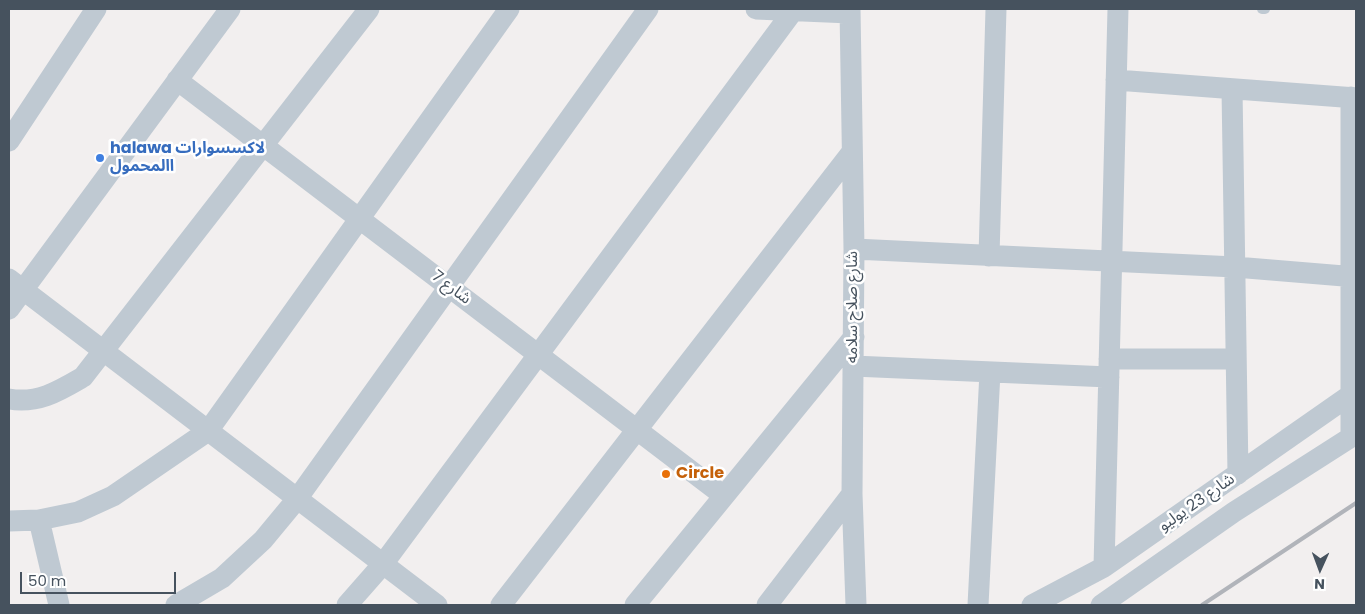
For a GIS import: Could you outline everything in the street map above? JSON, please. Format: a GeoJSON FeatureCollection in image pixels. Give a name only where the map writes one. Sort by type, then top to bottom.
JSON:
{"type":"FeatureCollection","features":[{"type":"Feature","properties":{"kind":"street"},"geometry":{"type":"LineString","coordinates":[[9,141],[96,9]]}},
{"type":"Feature","properties":{"kind":"street"},"geometry":{"type":"LineString","coordinates":[[9,309],[16,284],[177,80],[230,9]]}},
{"type":"Feature","properties":{"kind":"street"},"geometry":{"type":"LineString","coordinates":[[9,399],[20,401],[54,394],[83,377],[370,9]]}},
{"type":"Feature","properties":{"kind":"street"},"geometry":{"type":"LineString","coordinates":[[9,520],[39,520],[78,512],[113,496],[208,431],[509,9]]}},
{"type":"Feature","properties":{"kind":"street"},"geometry":{"type":"LineString","coordinates":[[176,605],[222,578],[263,540],[297,498],[648,9]]}},
{"type":"Feature","properties":{"kind":"street"},"geometry":{"type":"LineString","coordinates":[[756,9],[850,11]]}},
{"type":"Feature","properties":{"kind":"street"},"geometry":{"type":"LineString","coordinates":[[989,256],[996,9]]}},
{"type":"Feature","properties":{"kind":"street"},"geometry":{"type":"LineString","coordinates":[[1104,567],[1118,9]]}},
{"type":"Feature","properties":{"kind":"street"},"geometry":{"type":"LineString","coordinates":[[347,605],[383,564],[793,11]]}},
{"type":"Feature","properties":{"kind":"street","name":"شارع صلاح سلامه"},"geometry":{"type":"LineString","coordinates":[[850,11],[854,249],[852,494],[856,605]]}},
{"type":"Feature","properties":{"kind":"street","name":"شارع 7"},"geometry":{"type":"LineString","coordinates":[[177,80],[724,496]]}},
{"type":"Feature","properties":{"kind":"street"},"geometry":{"type":"LineString","coordinates":[[1116,80],[1354,98],[1353,436]]}},
{"type":"Feature","properties":{"kind":"street"},"geometry":{"type":"LineString","coordinates":[[1232,89],[1238,474]]}},
{"type":"Feature","properties":{"kind":"street"},"geometry":{"type":"LineString","coordinates":[[501,605],[852,152]]}},
{"type":"Feature","properties":{"kind":"street"},"geometry":{"type":"LineString","coordinates":[[854,249],[1235,267],[1353,276]]}},
{"type":"Feature","properties":{"kind":"street"},"geometry":{"type":"LineString","coordinates":[[16,284],[437,605]]}},
{"type":"Feature","properties":{"kind":"street"},"geometry":{"type":"LineString","coordinates":[[635,605],[854,337]]}},
{"type":"Feature","properties":{"kind":"street"},"geometry":{"type":"LineString","coordinates":[[853,366],[990,372],[1109,368],[1236,359]]}},
{"type":"Feature","properties":{"kind":"street"},"geometry":{"type":"LineString","coordinates":[[978,605],[990,372]]}},
{"type":"Feature","properties":{"kind":"street","name":"شارع 23 يوليو"},"geometry":{"type":"LineString","coordinates":[[1032,605],[1104,567],[1353,393]]}},
{"type":"Feature","properties":{"kind":"street","name":"شارع 23 يوليو"},"geometry":{"type":"LineString","coordinates":[[1102,605],[1234,512],[1353,436]]}},
{"type":"Feature","properties":{"kind":"street"},"geometry":{"type":"LineString","coordinates":[[766,605],[852,494]]}},
{"type":"Feature","properties":{"kind":"street"},"geometry":{"type":"LineString","coordinates":[[39,520],[60,605]]}},
{"type":"Feature","properties":{"kind":"railway"},"geometry":{"type":"LineString","coordinates":[[1202,605],[1356,503]]}},
{"type":"Feature","properties":{"kind":"place","name":"halawa لاكسسوارات االمحمول"},"geometry":{"type":"Point","coordinates":[100,158]}},
{"type":"Feature","properties":{"kind":"place","name":"Circle"},"geometry":{"type":"Point","coordinates":[666,474]}}]}
